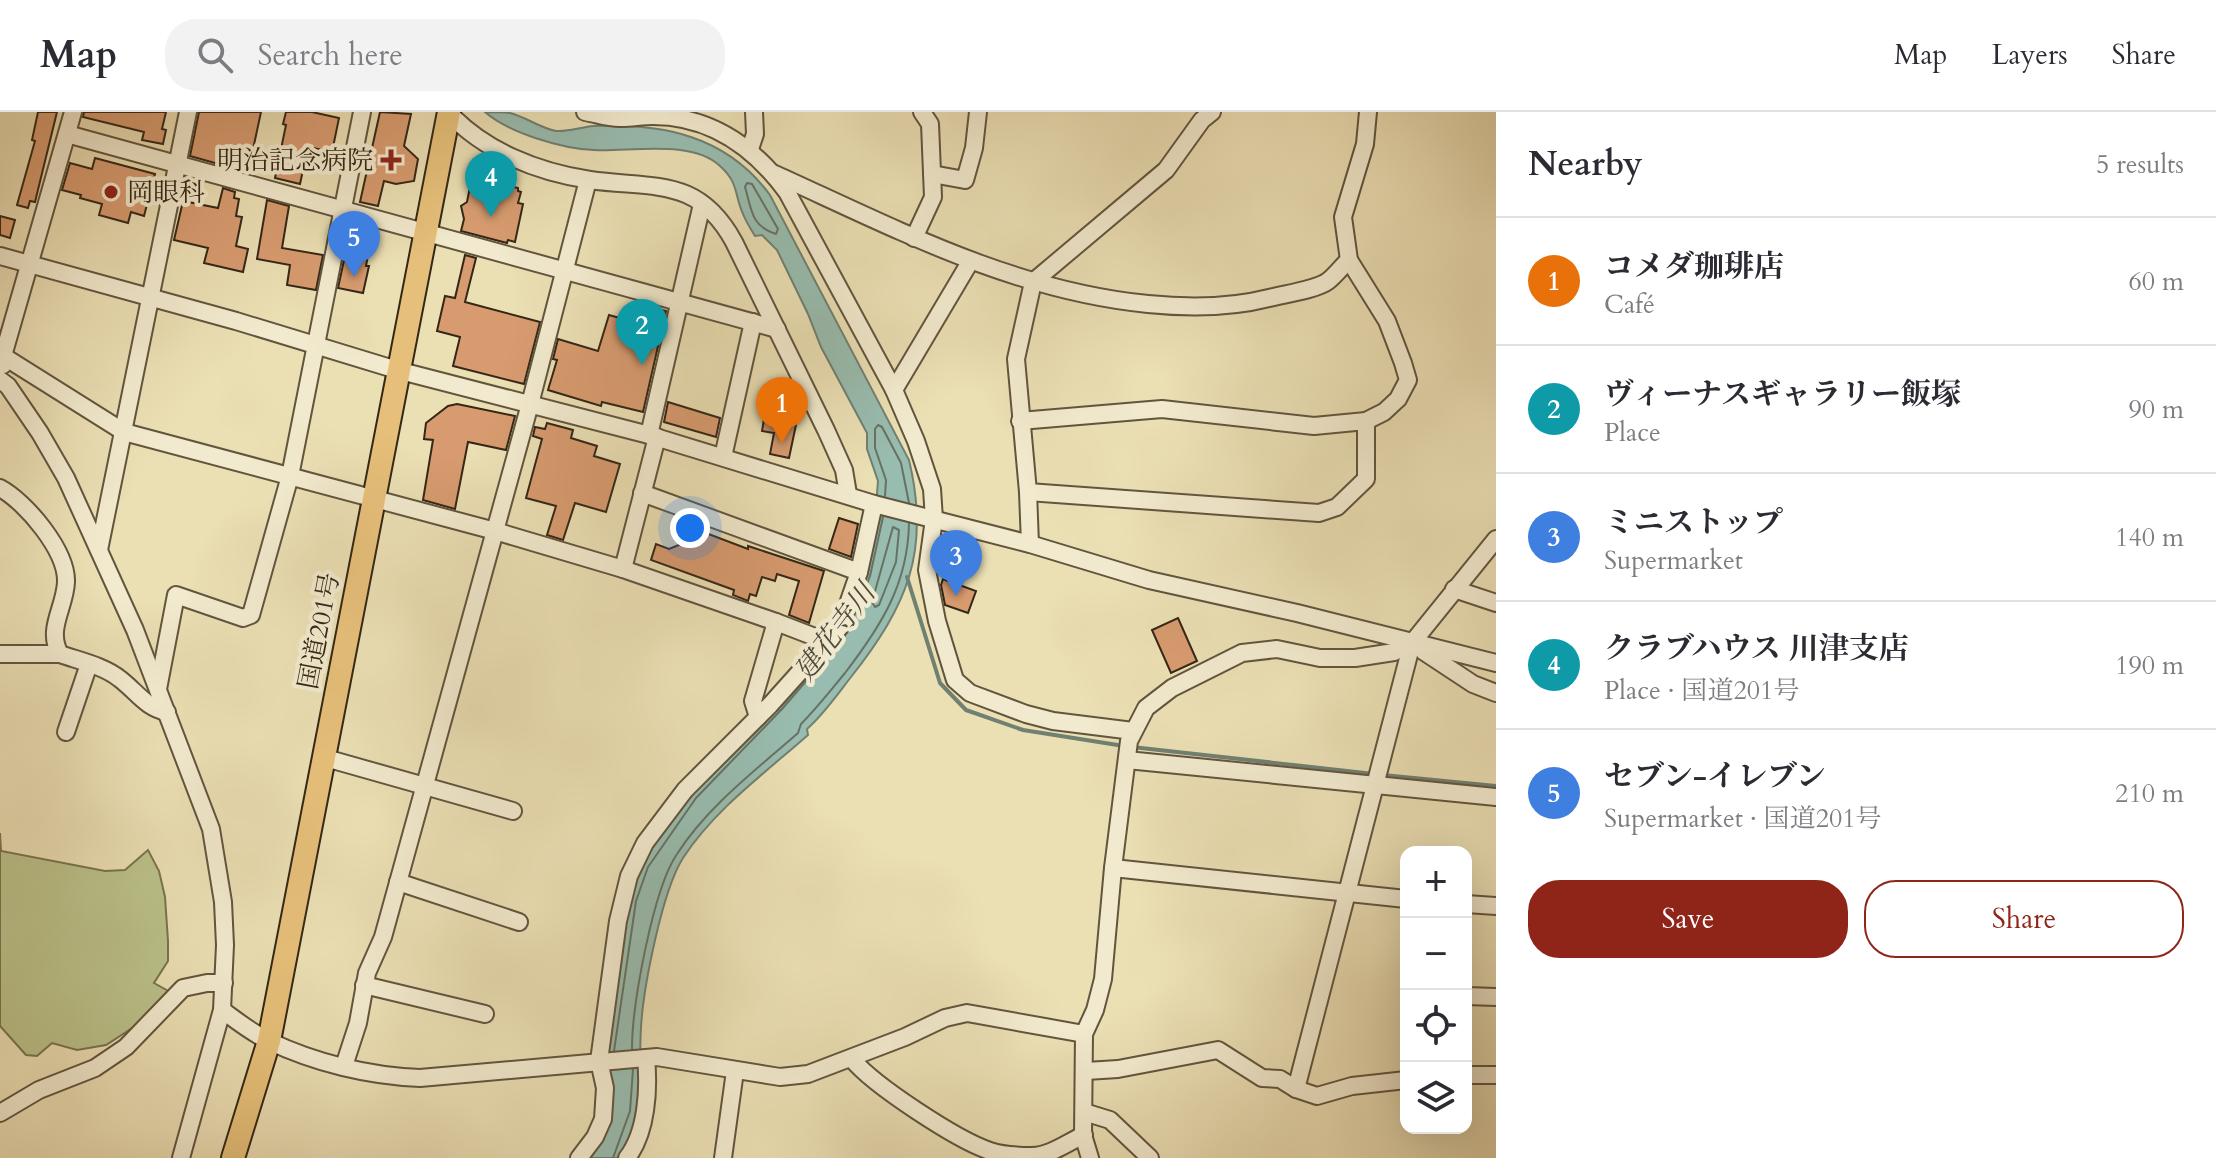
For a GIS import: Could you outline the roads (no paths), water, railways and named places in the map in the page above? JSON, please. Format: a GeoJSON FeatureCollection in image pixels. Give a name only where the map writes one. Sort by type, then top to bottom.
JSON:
{"type":"FeatureCollection","features":[{"type":"Feature","properties":{"kind":"highway","name":"国道201号"},"geometry":{"type":"LineString","coordinates":[[233,1158],[269,1041],[448,112]]}},
{"type":"Feature","properties":{"kind":"street"},"geometry":{"type":"LineString","coordinates":[[73,112],[3,356],[4,383],[66,478],[158,689],[211,829],[223,902],[222,1010],[181,1158]]}},
{"type":"Feature","properties":{"kind":"street"},"geometry":{"type":"LineString","coordinates":[[99,550],[188,112]]}},
{"type":"Feature","properties":{"kind":"street"},"geometry":{"type":"LineString","coordinates":[[158,689],[176,595],[243,618],[251,615],[290,476],[362,112]]}},
{"type":"Feature","properties":{"kind":"street"},"geometry":{"type":"LineString","coordinates":[[448,112],[463,128],[495,151],[540,168],[588,180],[673,188],[702,204],[724,224],[844,470],[848,494]]}},
{"type":"Feature","properties":{"kind":"street"},"geometry":{"type":"LineString","coordinates":[[585,112],[619,119],[653,116],[680,119],[718,131],[750,149],[773,173],[787,192],[894,390],[916,441],[932,489],[927,570],[951,670],[962,688],[997,704],[1053,721],[1133,731]]}},
{"type":"Feature","properties":{"kind":"street"},"geometry":{"type":"LineString","coordinates":[[750,149],[755,134],[754,112]]}},
{"type":"Feature","properties":{"kind":"street"},"geometry":{"type":"LineString","coordinates":[[914,238],[933,197],[930,124],[922,112]]}},
{"type":"Feature","properties":{"kind":"street"},"geometry":{"type":"LineString","coordinates":[[932,174],[965,180],[974,148],[978,112]]}},
{"type":"Feature","properties":{"kind":"street"},"geometry":{"type":"LineString","coordinates":[[1030,544],[1016,359],[1033,282],[1166,170],[1202,120],[1212,112]]}},
{"type":"Feature","properties":{"kind":"street"},"geometry":{"type":"LineString","coordinates":[[1020,421],[1162,409],[1314,426],[1366,421],[1384,412],[1398,399],[1408,380],[1387,321],[1349,260],[1343,217],[1365,144],[1368,112]]}},
{"type":"Feature","properties":{"kind":"street"},"geometry":{"type":"LineString","coordinates":[[67,134],[777,329]]}},
{"type":"Feature","properties":{"kind":"street"},"geometry":{"type":"LineString","coordinates":[[773,173],[970,262],[1075,294],[1118,301],[1170,306],[1228,306],[1255,302],[1326,283],[1349,260]]}},
{"type":"Feature","properties":{"kind":"street"},"geometry":{"type":"LineString","coordinates":[[344,1066],[358,1023],[364,985],[383,937],[530,404],[588,180]]}},
{"type":"Feature","properties":{"kind":"street"},"geometry":{"type":"LineString","coordinates":[[623,569],[642,493],[679,302],[702,204]]}},
{"type":"Feature","properties":{"kind":"street"},"geometry":{"type":"LineString","coordinates":[[0,256],[397,370],[653,436],[874,504],[1030,544],[1149,580],[1496,663]]}},
{"type":"Feature","properties":{"kind":"street"},"geometry":{"type":"LineString","coordinates":[[894,390],[970,262]]}},
{"type":"Feature","properties":{"kind":"street"},"geometry":{"type":"LineString","coordinates":[[723,457],[753,322]]}},
{"type":"Feature","properties":{"kind":"street"},"geometry":{"type":"LineString","coordinates":[[3,356],[124,432],[495,531],[623,569],[828,642]]}},
{"type":"Feature","properties":{"kind":"street"},"geometry":{"type":"LineString","coordinates":[[1028,492],[1330,512],[1366,479],[1366,421]]}},
{"type":"Feature","properties":{"kind":"street"},"geometry":{"type":"LineString","coordinates":[[0,488],[10,493],[38,521],[59,554],[67,579],[53,634],[60,654]]}},
{"type":"Feature","properties":{"kind":"street"},"geometry":{"type":"LineString","coordinates":[[642,493],[859,572]]}},
{"type":"Feature","properties":{"kind":"street"},"geometry":{"type":"LineString","coordinates":[[579,1158],[595,1137],[603,1119],[605,1088],[602,1061],[618,921],[629,876],[645,843],[685,790],[758,717],[840,627],[859,572],[874,504]]}},
{"type":"Feature","properties":{"kind":"street"},"geometry":{"type":"LineString","coordinates":[[1296,1089],[1412,643],[1496,539]]}},
{"type":"Feature","properties":{"kind":"street"},"geometry":{"type":"LineString","coordinates":[[1454,589],[1496,603]]}},
{"type":"Feature","properties":{"kind":"street"},"geometry":{"type":"LineString","coordinates":[[758,717],[753,701],[776,622]]}},
{"type":"Feature","properties":{"kind":"street"},"geometry":{"type":"LineString","coordinates":[[1090,1158],[1084,1135],[1084,1034],[1095,1010],[1103,979],[1129,741],[1146,708],[1172,688],[1242,653],[1277,649],[1320,658],[1355,658],[1394,652],[1412,643]]}},
{"type":"Feature","properties":{"kind":"street"},"geometry":{"type":"LineString","coordinates":[[1412,643],[1473,684],[1496,693]]}},
{"type":"Feature","properties":{"kind":"street"},"geometry":{"type":"LineString","coordinates":[[0,654],[60,654],[89,664],[119,678],[155,710],[167,712]]}},
{"type":"Feature","properties":{"kind":"street"},"geometry":{"type":"LineString","coordinates":[[66,732],[89,664]]}},
{"type":"Feature","properties":{"kind":"street"},"geometry":{"type":"LineString","coordinates":[[322,757],[513,811]]}},
{"type":"Feature","properties":{"kind":"street"},"geometry":{"type":"LineString","coordinates":[[1127,760],[1496,797]]}},
{"type":"Feature","properties":{"kind":"street"},"geometry":{"type":"LineString","coordinates":[[1113,868],[1400,898]]}},
{"type":"Feature","properties":{"kind":"street"},"geometry":{"type":"LineString","coordinates":[[398,882],[519,922]]}},
{"type":"Feature","properties":{"kind":"street"},"geometry":{"type":"LineString","coordinates":[[1472,904],[1496,906]]}},
{"type":"Feature","properties":{"kind":"street"},"geometry":{"type":"LineString","coordinates":[[0,1113],[39,1090],[95,1068],[126,1047],[183,988],[224,983]]}},
{"type":"Feature","properties":{"kind":"street"},"geometry":{"type":"LineString","coordinates":[[364,985],[485,1014]]}},
{"type":"Feature","properties":{"kind":"street"},"geometry":{"type":"LineString","coordinates":[[1472,996],[1496,997]]}},
{"type":"Feature","properties":{"kind":"street"},"geometry":{"type":"LineString","coordinates":[[222,1010],[269,1041],[344,1066],[389,1077],[420,1078],[657,1057],[780,1077],[808,1074],[852,1059],[945,1018],[967,1013],[1084,1034]]}},
{"type":"Feature","properties":{"kind":"street"},"geometry":{"type":"LineString","coordinates":[[1086,1071],[1118,1069],[1218,1050],[1262,1078],[1280,1079],[1296,1089],[1317,1096],[1352,1086],[1400,1081]]}},
{"type":"Feature","properties":{"kind":"street"},"geometry":{"type":"LineString","coordinates":[[627,1158],[641,1125],[647,1096],[644,1058]]}},
{"type":"Feature","properties":{"kind":"street"},"geometry":{"type":"LineString","coordinates":[[852,1059],[862,1071],[940,1125],[986,1150],[1042,1155],[1084,1135]]}},
{"type":"Feature","properties":{"kind":"street"},"geometry":{"type":"LineString","coordinates":[[723,1158],[735,1071]]}},
{"type":"Feature","properties":{"kind":"street"},"geometry":{"type":"LineString","coordinates":[[1472,1075],[1496,1075]]}},
{"type":"Feature","properties":{"kind":"street"},"geometry":{"type":"LineString","coordinates":[[1084,1112],[1110,1120],[1150,1158]]}},
{"type":"Feature","properties":{"kind":"water","name":"建花寺川"},"geometry":{"type":"Polygon","coordinates":[[[485,112],[510,113],[556,131],[619,126],[668,131],[714,146],[753,175],[770,195],[909,460],[915,493],[915,550],[900,601],[887,626],[835,697],[807,729],[808,735],[710,823],[675,873],[661,916],[645,990],[637,1112],[628,1144],[619,1158],[581,1158],[598,1136],[606,1051],[628,899],[641,864],[690,793],[831,643],[875,518],[878,481],[867,449],[867,433],[821,347],[777,250],[762,235],[755,236],[744,217],[733,183],[720,166],[694,152],[567,147],[522,133],[485,112]]]}},
{"type":"Feature","properties":{"kind":"waterway"},"geometry":{"type":"LineString","coordinates":[[907,577],[940,683],[966,710],[1023,730],[1124,746]]}},
{"type":"Feature","properties":{"kind":"waterway"},"geometry":{"type":"LineString","coordinates":[[1132,747],[1374,774]]}},
{"type":"Feature","properties":{"kind":"waterway"},"geometry":{"type":"LineString","coordinates":[[1383,775],[1496,786]]}},
{"type":"Feature","properties":{"kind":"place","name":"明治記念病院"},"geometry":{"type":"Point","coordinates":[391,160]}},
{"type":"Feature","properties":{"kind":"place","name":"岡眼科"},"geometry":{"type":"Point","coordinates":[111,192]}},
{"type":"Feature","properties":{"kind":"place","name":"クラブハウス 川津支店"},"geometry":{"type":"Point","coordinates":[491,217]}},
{"type":"Feature","properties":{"kind":"place","name":"セブン-イレブン"},"geometry":{"type":"Point","coordinates":[354,277]}},
{"type":"Feature","properties":{"kind":"place","name":"ヴィーナスギャラリー飯塚"},"geometry":{"type":"Point","coordinates":[642,365]}},
{"type":"Feature","properties":{"kind":"place","name":"コメダ珈琲店"},"geometry":{"type":"Point","coordinates":[782,443]}},
{"type":"Feature","properties":{"kind":"place","name":"ミニストップ"},"geometry":{"type":"Point","coordinates":[956,596]}}]}
